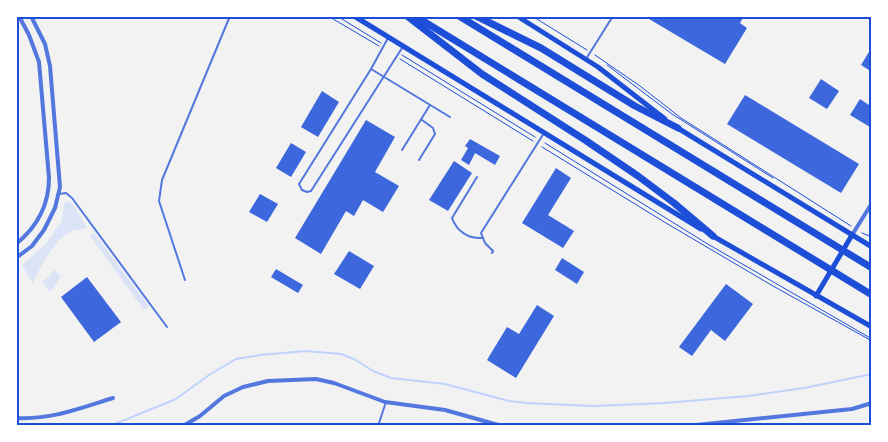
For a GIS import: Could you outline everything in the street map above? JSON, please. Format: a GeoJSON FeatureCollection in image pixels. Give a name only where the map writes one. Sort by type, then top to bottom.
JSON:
{"type":"FeatureCollection","features":[{"type":"Feature","properties":{"kind":"highway"},"geometry":{"type":"LineString","coordinates":[[407,16],[482,74],[638,176],[713,236]]}},
{"type":"Feature","properties":{"kind":"highway"},"geometry":{"type":"LineString","coordinates":[[415,16],[872,295]]}},
{"type":"Feature","properties":{"kind":"highway"},"geometry":{"type":"LineString","coordinates":[[459,16],[872,268]]}},
{"type":"Feature","properties":{"kind":"highway"},"geometry":{"type":"LineString","coordinates":[[476,16],[541,48],[635,106],[678,128]]}},
{"type":"Feature","properties":{"kind":"main road"},"geometry":{"type":"LineString","coordinates":[[354,16],[713,236],[872,327]]}},
{"type":"Feature","properties":{"kind":"main road"},"geometry":{"type":"LineString","coordinates":[[517,16],[589,55],[678,128],[854,232],[872,247]]}},
{"type":"Feature","properties":{"kind":"main road"},"geometry":{"type":"LineString","coordinates":[[816,296],[854,232]]}},
{"type":"Feature","properties":{"kind":"street"},"geometry":{"type":"LineString","coordinates":[[16,244],[38,221],[46,205],[49,186],[39,62],[29,35],[19,16]]}},
{"type":"Feature","properties":{"kind":"street"},"geometry":{"type":"LineString","coordinates":[[16,258],[32,246],[44,230],[56,208],[59,194],[58,148],[50,66],[43,39],[31,16]]}},
{"type":"Feature","properties":{"kind":"street"},"geometry":{"type":"LineString","coordinates":[[854,232],[872,203]]}},
{"type":"Feature","properties":{"kind":"street"},"geometry":{"type":"LineString","coordinates":[[183,426],[200,416],[230,393],[243,387],[268,381],[322,380],[386,402],[445,410],[502,426]]}},
{"type":"Feature","properties":{"kind":"street"},"geometry":{"type":"LineString","coordinates":[[16,418],[49,417],[113,398]]}},
{"type":"Feature","properties":{"kind":"street"},"geometry":{"type":"LineString","coordinates":[[686,426],[852,409],[872,404]]}},
{"type":"Feature","properties":{"kind":"lane"},"geometry":{"type":"LineString","coordinates":[[185,280],[159,201],[162,180],[230,16]]}},
{"type":"Feature","properties":{"kind":"lane"},"geometry":{"type":"LineString","coordinates":[[589,55],[613,16]]}},
{"type":"Feature","properties":{"kind":"lane"},"geometry":{"type":"LineString","coordinates":[[388,37],[371,69],[299,184],[303,191],[311,191],[382,76],[403,46]]}},
{"type":"Feature","properties":{"kind":"lane"},"geometry":{"type":"LineString","coordinates":[[371,69],[450,117]]}},
{"type":"Feature","properties":{"kind":"lane"},"geometry":{"type":"LineString","coordinates":[[402,150],[430,104]]}},
{"type":"Feature","properties":{"kind":"lane"},"geometry":{"type":"LineString","coordinates":[[419,160],[435,134],[432,128],[421,120]]}},
{"type":"Feature","properties":{"kind":"lane"},"geometry":{"type":"LineString","coordinates":[[492,253],[493,251],[485,243],[481,233],[544,132]]}},
{"type":"Feature","properties":{"kind":"lane"},"geometry":{"type":"LineString","coordinates":[[478,177],[452,218],[460,231],[472,239],[483,238]]}},
{"type":"Feature","properties":{"kind":"lane"},"geometry":{"type":"LineString","coordinates":[[59,194],[66,193],[72,198],[167,327]]}},
{"type":"Feature","properties":{"kind":"lane"},"geometry":{"type":"LineString","coordinates":[[378,426],[386,402]]}},
{"type":"Feature","properties":{"kind":"lane"},"geometry":{"type":"LineString","coordinates":[[409,426],[415,424],[438,426]]}},
{"type":"Feature","properties":{"kind":"path"},"geometry":{"type":"LineString","coordinates":[[328,16],[382,48]]}},
{"type":"Feature","properties":{"kind":"path"},"geometry":{"type":"LineString","coordinates":[[337,16],[384,44]]}},
{"type":"Feature","properties":{"kind":"path"},"geometry":{"type":"LineString","coordinates":[[528,16],[625,78],[672,114],[783,185],[797,196],[854,232],[871,240]]}},
{"type":"Feature","properties":{"kind":"path"},"geometry":{"type":"LineString","coordinates":[[532,16],[589,55]]}},
{"type":"Feature","properties":{"kind":"path"},"geometry":{"type":"LineString","coordinates":[[398,53],[806,303]]}},
{"type":"Feature","properties":{"kind":"path"},"geometry":{"type":"LineString","coordinates":[[396,56],[666,223],[872,340]]}},
{"type":"Feature","properties":{"kind":"path"},"geometry":{"type":"LineString","coordinates":[[854,232],[872,237]]}},
{"type":"Feature","properties":{"kind":"shaded area"},"geometry":{"type":"Polygon","coordinates":[[[65,201],[72,203],[87,227],[72,231],[60,240],[43,262],[33,284],[22,265],[45,245],[61,222],[65,201]]]}},
{"type":"Feature","properties":{"kind":"shaded area"},"geometry":{"type":"Polygon","coordinates":[[[94,233],[149,306],[144,310],[90,236],[94,233]]]}},
{"type":"Feature","properties":{"kind":"shaded area"},"geometry":{"type":"Polygon","coordinates":[[[55,270],[61,277],[50,292],[42,282],[55,270]]]}},
{"type":"Feature","properties":{"kind":"building"},"geometry":{"type":"Polygon","coordinates":[[[644,16],[727,16],[731,19],[733,16],[744,16],[740,23],[747,28],[725,64],[644,16]]]}},
{"type":"Feature","properties":{"kind":"building"},"geometry":{"type":"Polygon","coordinates":[[[872,47],[872,72],[861,65],[872,47]]]}},
{"type":"Feature","properties":{"kind":"building"},"geometry":{"type":"Polygon","coordinates":[[[821,79],[839,91],[827,109],[809,98],[821,79]]]}},
{"type":"Feature","properties":{"kind":"building"},"geometry":{"type":"Polygon","coordinates":[[[322,91],[339,102],[318,137],[301,127],[322,91]]]}},
{"type":"Feature","properties":{"kind":"building"},"geometry":{"type":"Polygon","coordinates":[[[745,95],[859,164],[841,193],[727,124],[745,95]]]}},
{"type":"Feature","properties":{"kind":"building"},"geometry":{"type":"Polygon","coordinates":[[[860,99],[872,107],[872,124],[870,127],[850,115],[860,99]]]}},
{"type":"Feature","properties":{"kind":"building"},"geometry":{"type":"Polygon","coordinates":[[[366,120],[395,137],[375,172],[399,186],[383,212],[363,200],[354,216],[346,211],[321,254],[295,238],[366,120]]]}},
{"type":"Feature","properties":{"kind":"building"},"geometry":{"type":"Polygon","coordinates":[[[470,139],[500,156],[495,165],[475,153],[469,165],[461,160],[468,148],[465,146],[470,139]]]}},
{"type":"Feature","properties":{"kind":"building"},"geometry":{"type":"Polygon","coordinates":[[[291,143],[306,152],[291,177],[276,168],[291,143]]]}},
{"type":"Feature","properties":{"kind":"building"},"geometry":{"type":"Polygon","coordinates":[[[454,161],[472,173],[448,211],[429,200],[454,161]]]}},
{"type":"Feature","properties":{"kind":"building"},"geometry":{"type":"Polygon","coordinates":[[[556,168],[571,178],[548,215],[574,231],[563,248],[522,223],[556,168]]]}},
{"type":"Feature","properties":{"kind":"building"},"geometry":{"type":"Polygon","coordinates":[[[260,194],[278,204],[267,222],[249,212],[260,194]]]}},
{"type":"Feature","properties":{"kind":"building"},"geometry":{"type":"Polygon","coordinates":[[[349,251],[374,266],[360,289],[334,274],[349,251]]]}},
{"type":"Feature","properties":{"kind":"building"},"geometry":{"type":"Polygon","coordinates":[[[562,258],[584,272],[577,284],[555,270],[562,258]]]}},
{"type":"Feature","properties":{"kind":"building"},"geometry":{"type":"Polygon","coordinates":[[[276,269],[303,285],[298,293],[271,277],[276,269]]]}},
{"type":"Feature","properties":{"kind":"building"},"geometry":{"type":"Polygon","coordinates":[[[87,277],[121,322],[94,342],[61,297],[87,277]]]}},
{"type":"Feature","properties":{"kind":"building"},"geometry":{"type":"Polygon","coordinates":[[[726,284],[753,304],[725,341],[711,330],[692,356],[679,347],[726,284]]]}},
{"type":"Feature","properties":{"kind":"building"},"geometry":{"type":"Polygon","coordinates":[[[537,305],[554,316],[516,378],[487,360],[507,327],[519,334],[537,305]]]}},
{"type":"Feature","properties":{"kind":"waterway"},"geometry":{"type":"LineString","coordinates":[[110,426],[176,399],[209,375],[236,359],[306,351],[341,354],[391,378],[445,384],[509,401],[593,406],[665,403],[748,396],[804,388],[872,374]]}}]}
